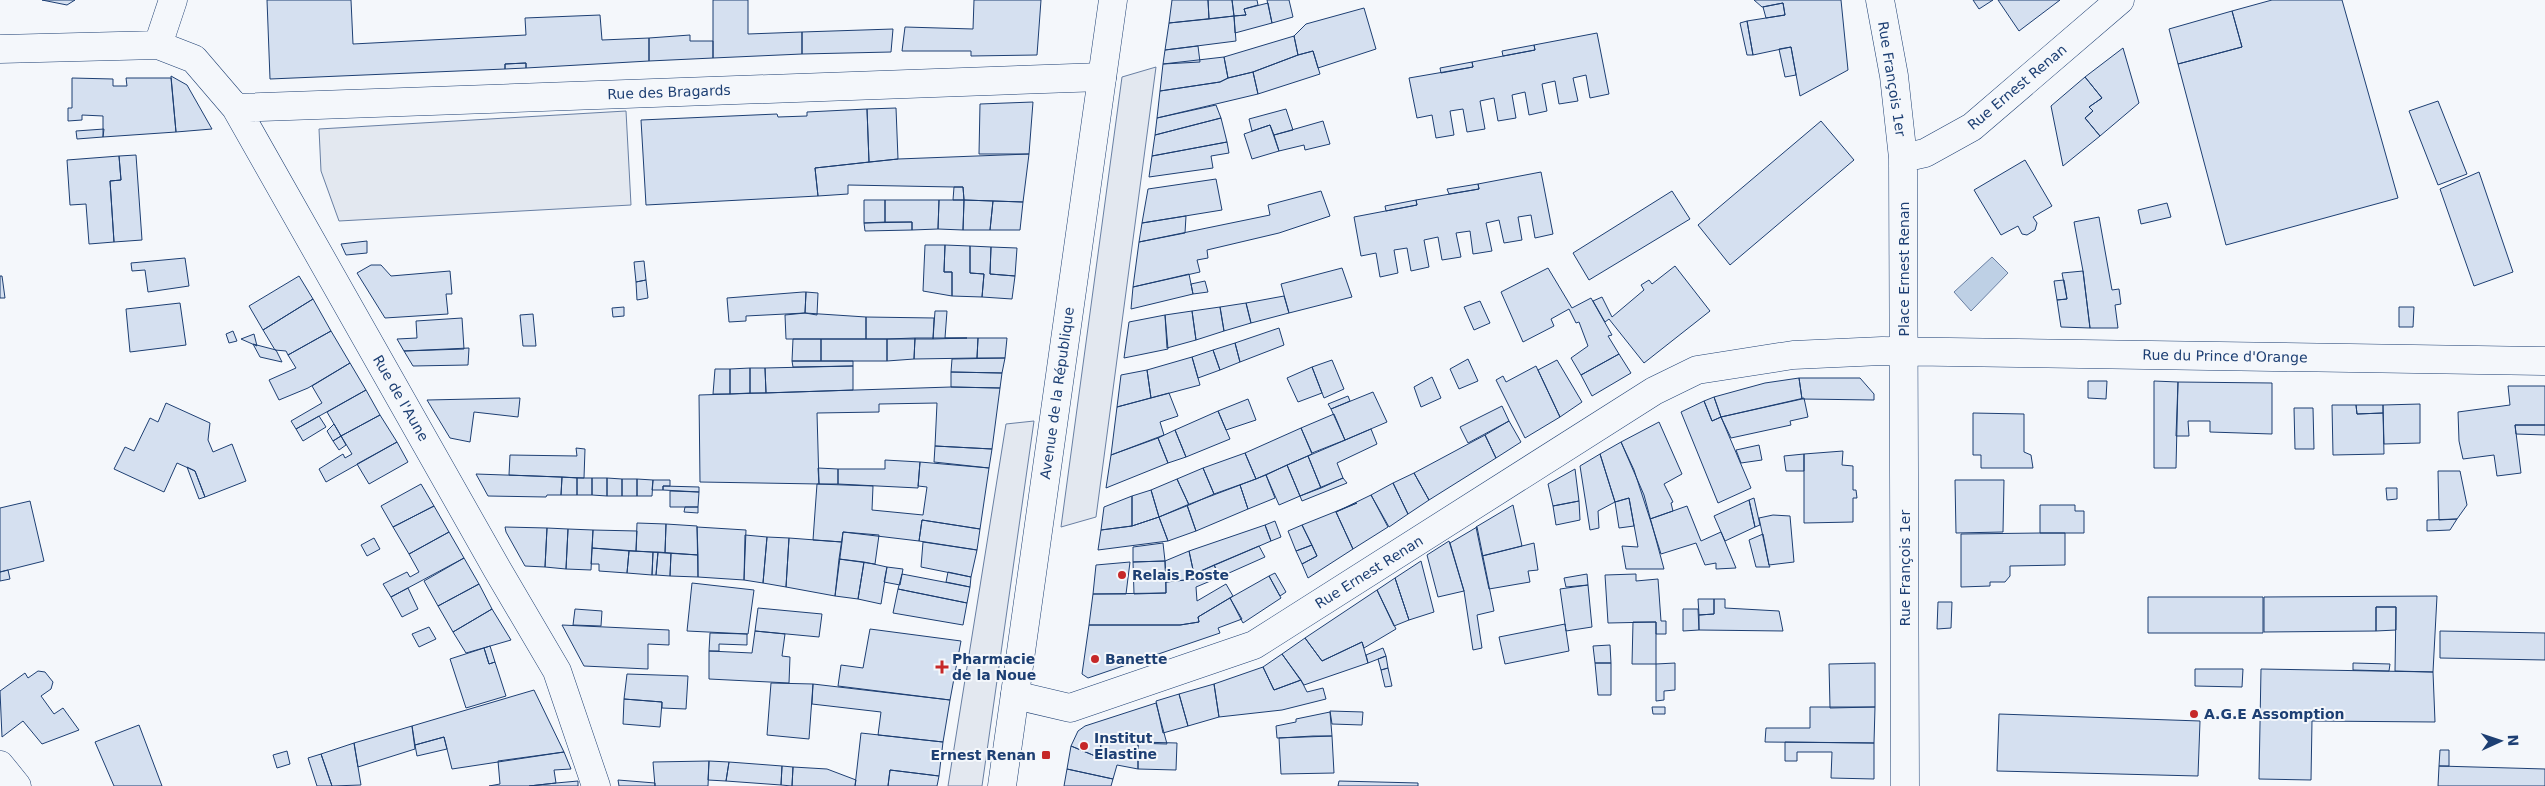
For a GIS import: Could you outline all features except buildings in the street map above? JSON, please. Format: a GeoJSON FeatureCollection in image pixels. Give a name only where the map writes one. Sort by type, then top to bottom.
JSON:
{"type":"FeatureCollection","features":[{"type":"Feature","properties":{"kind":"street"},"geometry":{"type":"LineString","coordinates":[[0,49],[158,45],[173,0]]}},
{"type":"Feature","properties":{"kind":"street","name":"Avenue de la République"},"geometry":{"type":"LineString","coordinates":[[1002,786],[1113,0]]}},
{"type":"Feature","properties":{"kind":"street","name":"Rue François 1er"},"geometry":{"type":"LineString","coordinates":[[1880,0],[1894,76],[1903,158]]}},
{"type":"Feature","properties":{"kind":"street","name":"Rue Ernest Renan"},"geometry":{"type":"LineString","coordinates":[[1903,158],[1925,152],[1972,127],[2120,0]]}},
{"type":"Feature","properties":{"kind":"street","name":"Rue de l'Aune"},"geometry":{"type":"LineString","coordinates":[[158,45],[194,59],[236,108],[557,672],[596,786]]}},
{"type":"Feature","properties":{"kind":"street","name":"Rue des Bragards"},"geometry":{"type":"LineString","coordinates":[[236,108],[1102,77]]}},
{"type":"Feature","properties":{"kind":"street","name":"Place Ernest Renan"},"geometry":{"type":"LineString","coordinates":[[1697,370],[1793,354],[1905,350],[1903,158]]}},
{"type":"Feature","properties":{"kind":"street","name":"Rue François 1er"},"geometry":{"type":"LineString","coordinates":[[1905,350],[1905,786]]}},
{"type":"Feature","properties":{"kind":"street","name":"Rue du Prince d'Orange"},"geometry":{"type":"LineString","coordinates":[[1905,350],[2545,361]]}},
{"type":"Feature","properties":{"kind":"street","name":"Rue Ernest Renan"},"geometry":{"type":"LineString","coordinates":[[1015,695],[1070,708],[1254,645],[1654,391],[1697,370]]}},
{"type":"Feature","properties":{"kind":"street"},"geometry":{"type":"LineString","coordinates":[[0,765],[17,786]]}},
{"type":"Feature","properties":{"kind":"shaded area"},"geometry":{"type":"Polygon","coordinates":[[[1156,67],[1096,517],[1061,527],[1122,77],[1156,67]]]}},
{"type":"Feature","properties":{"kind":"shaded area"},"geometry":{"type":"Polygon","coordinates":[[[626,111],[631,205],[339,221],[321,171],[319,129],[626,111]]]}},
{"type":"Feature","properties":{"kind":"shaded area"},"geometry":{"type":"Polygon","coordinates":[[[1034,421],[982,786],[948,786],[1006,424],[1034,421]]]}},
{"type":"Feature","properties":{"kind":"water"},"geometry":{"type":"Polygon","coordinates":[[[1992,257],[2008,273],[1971,311],[1954,292],[1992,257]]]}},
{"type":"Feature","properties":{"kind":"place","name":"Relais Poste"},"geometry":{"type":"Point","coordinates":[1122,575]}},
{"type":"Feature","properties":{"kind":"place","name":"Banette"},"geometry":{"type":"Point","coordinates":[1095,659]}},
{"type":"Feature","properties":{"kind":"place","name":"Pharmacie de la Noue"},"geometry":{"type":"Point","coordinates":[942,667]}},
{"type":"Feature","properties":{"kind":"place","name":"A.G.E Assomption"},"geometry":{"type":"Point","coordinates":[2194,714]}},
{"type":"Feature","properties":{"kind":"place","name":"Institut Elastine"},"geometry":{"type":"Point","coordinates":[1084,746]}},
{"type":"Feature","properties":{"kind":"place","name":"Ernest Renan"},"geometry":{"type":"Point","coordinates":[1046,755]}}]}
